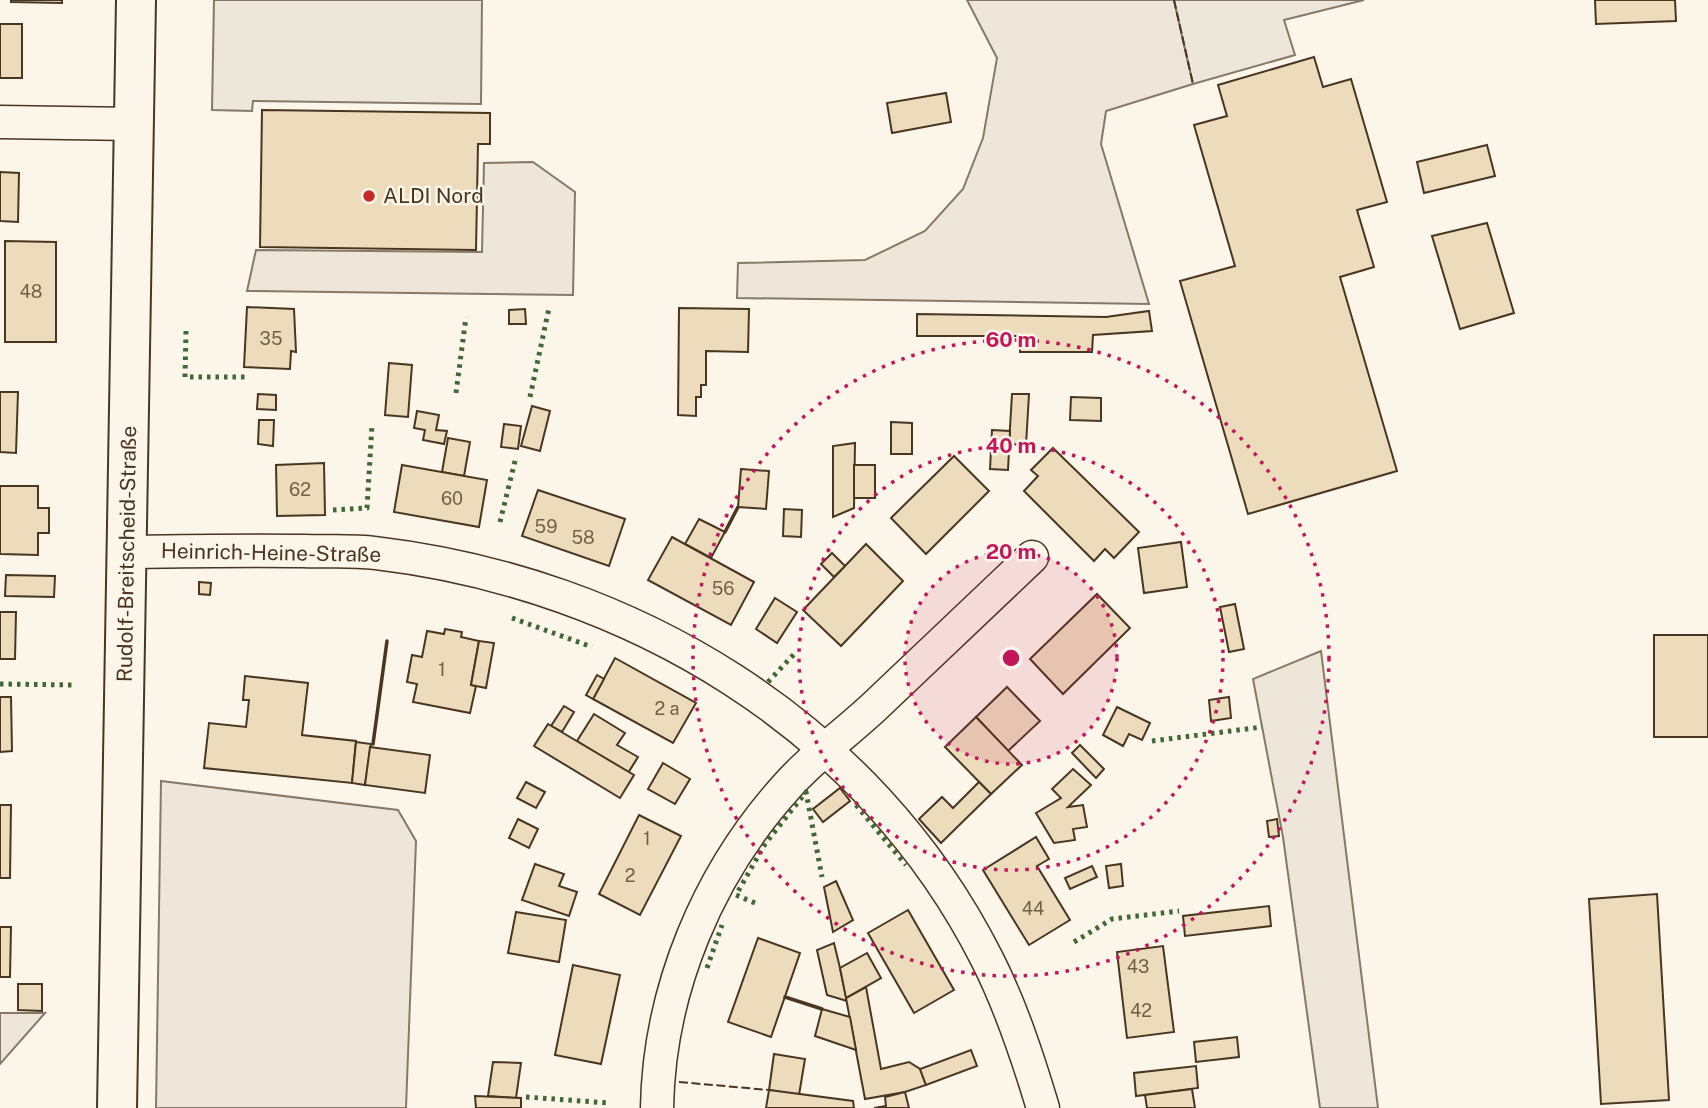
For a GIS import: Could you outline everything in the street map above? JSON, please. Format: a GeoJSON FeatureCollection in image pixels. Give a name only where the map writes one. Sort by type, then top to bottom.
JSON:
{"type":"FeatureCollection","features":[{"type":"Feature","properties":{"kind":"street","name":"Rudolf-Breitscheid-Straße"},"geometry":{"type":"LineString","coordinates":[[117,1108],[136,0]]}},
{"type":"Feature","properties":{"kind":"street"},"geometry":{"type":"LineString","coordinates":[[0,122],[133,124]]}},
{"type":"Feature","properties":{"kind":"street","name":"Heinrich-Heine-Straße"},"geometry":{"type":"LineString","coordinates":[[128,552],[372,552],[498,575],[613,614],[669,640],[727,673],[827,751],[886,812],[932,870],[987,958],[1015,1025],[1044,1108]]}},
{"type":"Feature","properties":{"kind":"street"},"geometry":{"type":"LineString","coordinates":[[657,1108],[664,1043],[678,974],[690,940],[737,849],[788,784],[827,751],[1032,557]]}},
{"type":"Feature","properties":{"kind":"shaded area"},"geometry":{"type":"Polygon","coordinates":[[[214,0],[482,0],[481,104],[253,101],[252,111],[212,110],[214,0]]]}},
{"type":"Feature","properties":{"kind":"shaded area"},"geometry":{"type":"Polygon","coordinates":[[[967,0],[1174,0],[1193,84],[1106,111],[1101,144],[1149,304],[737,298],[738,263],[865,260],[925,231],[963,189],[983,138],[997,58],[967,0]]]}},
{"type":"Feature","properties":{"kind":"shaded area"},"geometry":{"type":"Polygon","coordinates":[[[1174,0],[1364,0],[1284,20],[1295,55],[1193,84],[1174,0]]]}},
{"type":"Feature","properties":{"kind":"shaded area"},"geometry":{"type":"Polygon","coordinates":[[[533,162],[575,192],[573,295],[247,291],[256,250],[482,252],[484,163],[533,162]]]}},
{"type":"Feature","properties":{"kind":"shaded area"},"geometry":{"type":"Polygon","coordinates":[[[1321,651],[1378,1108],[1320,1108],[1283,837],[1253,679],[1321,651]]]}},
{"type":"Feature","properties":{"kind":"shaded area"},"geometry":{"type":"Polygon","coordinates":[[[161,781],[398,810],[416,841],[406,1108],[156,1108],[161,781]]]}},
{"type":"Feature","properties":{"kind":"shaded area"},"geometry":{"type":"Polygon","coordinates":[[[0,1013],[45,1013],[0,1064],[0,1013]]]}},
{"type":"Feature","properties":{"kind":"building"},"geometry":{"type":"Polygon","coordinates":[[[62,0],[62,3],[11,2],[62,0]]]}},
{"type":"Feature","properties":{"kind":"building"},"geometry":{"type":"Polygon","coordinates":[[[1595,0],[1675,0],[1676,21],[1596,24],[1595,0]]]}},
{"type":"Feature","properties":{"kind":"building"},"geometry":{"type":"Polygon","coordinates":[[[0,24],[22,24],[22,78],[0,78],[0,24]]]}},
{"type":"Feature","properties":{"kind":"building"},"geometry":{"type":"Polygon","coordinates":[[[1314,57],[1323,87],[1351,79],[1387,202],[1357,210],[1374,267],[1340,277],[1397,471],[1248,514],[1180,281],[1235,266],[1194,125],[1227,116],[1218,85],[1314,57]]]}},
{"type":"Feature","properties":{"kind":"building"},"geometry":{"type":"Polygon","coordinates":[[[946,93],[951,122],[892,133],[887,103],[946,93]]]}},
{"type":"Feature","properties":{"kind":"building","name":"ALDI Nord"},"geometry":{"type":"Polygon","coordinates":[[[262,110],[490,113],[490,144],[478,144],[476,250],[260,247],[262,110]]]}},
{"type":"Feature","properties":{"kind":"building"},"geometry":{"type":"Polygon","coordinates":[[[1487,145],[1495,176],[1424,193],[1417,162],[1487,145]]]}},
{"type":"Feature","properties":{"kind":"building"},"geometry":{"type":"Polygon","coordinates":[[[0,172],[19,173],[18,222],[0,221],[0,172]]]}},
{"type":"Feature","properties":{"kind":"building"},"geometry":{"type":"Polygon","coordinates":[[[1487,223],[1514,313],[1460,329],[1432,236],[1487,223]]]}},
{"type":"Feature","properties":{"kind":"building"},"geometry":{"type":"Polygon","coordinates":[[[5,241],[56,242],[56,342],[5,342],[5,241]]]}},
{"type":"Feature","properties":{"kind":"building"},"geometry":{"type":"Polygon","coordinates":[[[247,307],[294,309],[296,352],[291,351],[290,369],[244,367],[247,307]]]}},
{"type":"Feature","properties":{"kind":"building"},"geometry":{"type":"Polygon","coordinates":[[[679,308],[749,309],[748,352],[706,351],[706,385],[701,385],[701,397],[696,397],[696,416],[678,415],[679,308]]]}},
{"type":"Feature","properties":{"kind":"building"},"geometry":{"type":"Polygon","coordinates":[[[525,309],[526,324],[509,324],[509,310],[525,309]]]}},
{"type":"Feature","properties":{"kind":"building"},"geometry":{"type":"Polygon","coordinates":[[[1149,311],[1152,331],[1093,335],[1092,352],[1020,352],[1020,336],[917,336],[917,314],[1106,317],[1149,311]]]}},
{"type":"Feature","properties":{"kind":"building"},"geometry":{"type":"Polygon","coordinates":[[[389,363],[412,365],[408,417],[385,415],[389,363]]]}},
{"type":"Feature","properties":{"kind":"building"},"geometry":{"type":"Polygon","coordinates":[[[0,392],[18,392],[16,453],[0,452],[0,392]]]}},
{"type":"Feature","properties":{"kind":"building"},"geometry":{"type":"Polygon","coordinates":[[[258,394],[276,395],[276,410],[257,409],[258,394]]]}},
{"type":"Feature","properties":{"kind":"building"},"geometry":{"type":"Polygon","coordinates":[[[1012,394],[1029,394],[1026,445],[1009,444],[1012,394]]]}},
{"type":"Feature","properties":{"kind":"building"},"geometry":{"type":"Polygon","coordinates":[[[1071,397],[1101,398],[1101,421],[1070,420],[1071,397]]]}},
{"type":"Feature","properties":{"kind":"building"},"geometry":{"type":"Polygon","coordinates":[[[532,406],[550,411],[540,451],[521,446],[532,406]]]}},
{"type":"Feature","properties":{"kind":"building"},"geometry":{"type":"Polygon","coordinates":[[[417,411],[439,415],[436,430],[447,431],[444,444],[423,440],[425,430],[414,428],[417,411]]]}},
{"type":"Feature","properties":{"kind":"building"},"geometry":{"type":"Polygon","coordinates":[[[259,420],[274,420],[273,446],[258,444],[259,420]]]}},
{"type":"Feature","properties":{"kind":"building"},"geometry":{"type":"Polygon","coordinates":[[[891,422],[912,423],[912,454],[891,454],[891,422]]]}},
{"type":"Feature","properties":{"kind":"building"},"geometry":{"type":"Polygon","coordinates":[[[504,424],[521,426],[518,449],[501,447],[504,424]]]}},
{"type":"Feature","properties":{"kind":"building"},"geometry":{"type":"Polygon","coordinates":[[[992,430],[1010,431],[1008,470],[990,469],[992,430]]]}},
{"type":"Feature","properties":{"kind":"building"},"geometry":{"type":"Polygon","coordinates":[[[448,438],[470,442],[464,476],[442,472],[448,438]]]}},
{"type":"Feature","properties":{"kind":"building"},"geometry":{"type":"Polygon","coordinates":[[[855,443],[854,508],[833,517],[833,446],[855,443]]]}},
{"type":"Feature","properties":{"kind":"building"},"geometry":{"type":"Polygon","coordinates":[[[1053,448],[1139,532],[1114,558],[1105,549],[1094,561],[1024,491],[1038,476],[1031,470],[1053,448]]]}},
{"type":"Feature","properties":{"kind":"building"},"geometry":{"type":"Polygon","coordinates":[[[954,456],[989,491],[926,554],[891,518],[954,456]]]}},
{"type":"Feature","properties":{"kind":"building"},"geometry":{"type":"Polygon","coordinates":[[[324,463],[325,515],[277,516],[276,465],[324,463]]]}},
{"type":"Feature","properties":{"kind":"building"},"geometry":{"type":"Polygon","coordinates":[[[402,465],[487,480],[479,527],[394,512],[402,465]]]}},
{"type":"Feature","properties":{"kind":"building"},"geometry":{"type":"Polygon","coordinates":[[[854,465],[875,465],[875,498],[854,498],[854,465]]]}},
{"type":"Feature","properties":{"kind":"building"},"geometry":{"type":"Polygon","coordinates":[[[741,469],[769,471],[766,509],[738,507],[741,469]]]}},
{"type":"Feature","properties":{"kind":"building"},"geometry":{"type":"Polygon","coordinates":[[[0,486],[38,486],[38,508],[49,508],[49,533],[38,533],[38,555],[0,554],[0,486]]]}},
{"type":"Feature","properties":{"kind":"building"},"geometry":{"type":"Polygon","coordinates":[[[538,490],[625,519],[609,566],[522,536],[538,490]]]}},
{"type":"Feature","properties":{"kind":"building"},"geometry":{"type":"Polygon","coordinates":[[[784,509],[802,510],[801,537],[783,536],[784,509]]]}},
{"type":"Feature","properties":{"kind":"building"},"geometry":{"type":"Polygon","coordinates":[[[699,519],[725,532],[711,558],[685,544],[699,519]]]}},
{"type":"Feature","properties":{"kind":"building"},"geometry":{"type":"Polygon","coordinates":[[[672,537],[754,582],[731,625],[648,580],[672,537]]]}},
{"type":"Feature","properties":{"kind":"building"},"geometry":{"type":"Polygon","coordinates":[[[1181,542],[1187,587],[1144,593],[1138,548],[1181,542]]]}},
{"type":"Feature","properties":{"kind":"building"},"geometry":{"type":"Polygon","coordinates":[[[866,544],[903,581],[841,646],[803,610],[866,544]]]}},
{"type":"Feature","properties":{"kind":"building"},"geometry":{"type":"Polygon","coordinates":[[[832,553],[845,566],[834,577],[821,564],[832,553]]]}},
{"type":"Feature","properties":{"kind":"building"},"geometry":{"type":"Polygon","coordinates":[[[6,575],[55,576],[54,597],[5,596],[6,575]]]}},
{"type":"Feature","properties":{"kind":"building"},"geometry":{"type":"Polygon","coordinates":[[[199,582],[211,583],[210,595],[199,594],[199,582]]]}},
{"type":"Feature","properties":{"kind":"building"},"geometry":{"type":"Polygon","coordinates":[[[1097,594],[1130,628],[1063,694],[1030,659],[1097,594]]]}},
{"type":"Feature","properties":{"kind":"building"},"geometry":{"type":"Polygon","coordinates":[[[775,598],[797,612],[777,643],[756,629],[775,598]]]}},
{"type":"Feature","properties":{"kind":"building"},"geometry":{"type":"Polygon","coordinates":[[[1235,604],[1244,649],[1229,652],[1220,607],[1235,604]]]}},
{"type":"Feature","properties":{"kind":"building"},"geometry":{"type":"Polygon","coordinates":[[[0,612],[16,612],[15,659],[0,659],[0,612]]]}},
{"type":"Feature","properties":{"kind":"building"},"geometry":{"type":"Polygon","coordinates":[[[445,629],[462,632],[461,637],[479,641],[471,685],[476,686],[470,713],[413,702],[417,684],[407,682],[412,655],[422,657],[427,631],[444,634],[445,629]]]}},
{"type":"Feature","properties":{"kind":"building"},"geometry":{"type":"Polygon","coordinates":[[[1654,635],[1708,635],[1708,737],[1654,737],[1654,635]]]}},
{"type":"Feature","properties":{"kind":"building"},"geometry":{"type":"Polygon","coordinates":[[[479,641],[494,643],[486,688],[471,685],[479,641]]]}},
{"type":"Feature","properties":{"kind":"building"},"geometry":{"type":"Polygon","coordinates":[[[615,658],[696,703],[673,743],[593,699],[615,658]]]}},
{"type":"Feature","properties":{"kind":"building"},"geometry":{"type":"Polygon","coordinates":[[[597,675],[604,679],[593,699],[586,695],[597,675]]]}},
{"type":"Feature","properties":{"kind":"building"},"geometry":{"type":"Polygon","coordinates":[[[245,676],[308,683],[302,735],[356,741],[352,783],[204,768],[209,723],[246,727],[249,700],[243,700],[245,676]]]}},
{"type":"Feature","properties":{"kind":"building"},"geometry":{"type":"Polygon","coordinates":[[[1007,687],[1040,721],[1008,751],[976,717],[1007,687]]]}},
{"type":"Feature","properties":{"kind":"building"},"geometry":{"type":"Polygon","coordinates":[[[0,697],[11,697],[12,751],[0,752],[0,697]]]}},
{"type":"Feature","properties":{"kind":"building"},"geometry":{"type":"Polygon","coordinates":[[[1229,697],[1231,718],[1211,721],[1209,700],[1229,697]]]}},
{"type":"Feature","properties":{"kind":"building"},"geometry":{"type":"Polygon","coordinates":[[[564,706],[574,712],[562,732],[551,726],[564,706]]]}},
{"type":"Feature","properties":{"kind":"building"},"geometry":{"type":"Polygon","coordinates":[[[1117,707],[1150,723],[1142,740],[1129,734],[1123,746],[1103,735],[1117,707]]]}},
{"type":"Feature","properties":{"kind":"building"},"geometry":{"type":"Polygon","coordinates":[[[594,714],[625,733],[617,745],[638,757],[628,773],[577,741],[594,714]]]}},
{"type":"Feature","properties":{"kind":"building"},"geometry":{"type":"Polygon","coordinates":[[[976,717],[1022,765],[991,794],[945,747],[976,717]]]}},
{"type":"Feature","properties":{"kind":"building"},"geometry":{"type":"Polygon","coordinates":[[[548,724],[634,775],[620,798],[534,746],[548,724]]]}},
{"type":"Feature","properties":{"kind":"building"},"geometry":{"type":"Polygon","coordinates":[[[356,742],[371,744],[365,785],[352,783],[356,742]]]}},
{"type":"Feature","properties":{"kind":"building"},"geometry":{"type":"Polygon","coordinates":[[[1080,745],[1104,769],[1096,778],[1072,753],[1080,745]]]}},
{"type":"Feature","properties":{"kind":"building"},"geometry":{"type":"Polygon","coordinates":[[[370,747],[430,755],[425,793],[365,785],[370,747]]]}},
{"type":"Feature","properties":{"kind":"building"},"geometry":{"type":"Polygon","coordinates":[[[663,763],[690,779],[675,804],[648,789],[663,763]]]}},
{"type":"Feature","properties":{"kind":"building"},"geometry":{"type":"Polygon","coordinates":[[[1073,769],[1091,785],[1068,807],[1083,805],[1087,827],[1073,829],[1075,840],[1054,843],[1036,813],[1061,798],[1052,789],[1073,769]]]}},
{"type":"Feature","properties":{"kind":"building"},"geometry":{"type":"Polygon","coordinates":[[[526,782],[545,792],[536,808],[517,798],[526,782]]]}},
{"type":"Feature","properties":{"kind":"building"},"geometry":{"type":"Polygon","coordinates":[[[979,782],[991,794],[941,843],[919,819],[942,797],[953,808],[979,782]]]}},
{"type":"Feature","properties":{"kind":"building"},"geometry":{"type":"Polygon","coordinates":[[[840,788],[850,801],[823,822],[813,809],[840,788]]]}},
{"type":"Feature","properties":{"kind":"building"},"geometry":{"type":"Polygon","coordinates":[[[0,805],[11,805],[10,878],[0,878],[0,805]]]}},
{"type":"Feature","properties":{"kind":"building"},"geometry":{"type":"Polygon","coordinates":[[[639,815],[681,836],[640,915],[599,894],[639,815]]]}},
{"type":"Feature","properties":{"kind":"building"},"geometry":{"type":"Polygon","coordinates":[[[518,819],[538,829],[529,848],[509,838],[518,819]]]}},
{"type":"Feature","properties":{"kind":"building"},"geometry":{"type":"Polygon","coordinates":[[[1277,819],[1279,836],[1269,837],[1267,821],[1277,819]]]}},
{"type":"Feature","properties":{"kind":"building"},"geometry":{"type":"Polygon","coordinates":[[[1036,837],[1049,859],[1037,866],[1070,920],[1029,945],[983,870],[1036,837]]]}},
{"type":"Feature","properties":{"kind":"building"},"geometry":{"type":"Polygon","coordinates":[[[535,864],[564,874],[559,886],[577,892],[569,916],[522,900],[535,864]]]}},
{"type":"Feature","properties":{"kind":"building"},"geometry":{"type":"Polygon","coordinates":[[[1121,864],[1123,886],[1109,888],[1106,866],[1121,864]]]}},
{"type":"Feature","properties":{"kind":"building"},"geometry":{"type":"Polygon","coordinates":[[[1092,866],[1097,877],[1070,889],[1065,878],[1092,866]]]}},
{"type":"Feature","properties":{"kind":"building"},"geometry":{"type":"Polygon","coordinates":[[[836,881],[853,920],[833,932],[824,887],[836,881]]]}},
{"type":"Feature","properties":{"kind":"building"},"geometry":{"type":"Polygon","coordinates":[[[1657,894],[1669,1100],[1601,1104],[1589,899],[1657,894]]]}},
{"type":"Feature","properties":{"kind":"building"},"geometry":{"type":"Polygon","coordinates":[[[1269,906],[1271,926],[1185,936],[1183,916],[1269,906]]]}},
{"type":"Feature","properties":{"kind":"building"},"geometry":{"type":"Polygon","coordinates":[[[908,910],[954,990],[914,1013],[868,933],[908,910]]]}},
{"type":"Feature","properties":{"kind":"building"},"geometry":{"type":"Polygon","coordinates":[[[516,912],[566,920],[559,962],[508,953],[516,912]]]}},
{"type":"Feature","properties":{"kind":"building"},"geometry":{"type":"Polygon","coordinates":[[[0,927],[11,927],[10,977],[0,977],[0,927]]]}},
{"type":"Feature","properties":{"kind":"building"},"geometry":{"type":"Polygon","coordinates":[[[758,938],[800,953],[771,1037],[728,1022],[758,938]]]}},
{"type":"Feature","properties":{"kind":"building"},"geometry":{"type":"Polygon","coordinates":[[[834,943],[847,1001],[827,995],[817,950],[834,943]]]}},
{"type":"Feature","properties":{"kind":"building"},"geometry":{"type":"Polygon","coordinates":[[[1163,946],[1174,1032],[1127,1038],[1117,952],[1163,946]]]}},
{"type":"Feature","properties":{"kind":"building"},"geometry":{"type":"Polygon","coordinates":[[[867,953],[881,978],[846,998],[840,968],[867,953]]]}},
{"type":"Feature","properties":{"kind":"building"},"geometry":{"type":"Polygon","coordinates":[[[573,965],[620,975],[601,1064],[555,1055],[573,965]]]}},
{"type":"Feature","properties":{"kind":"building"},"geometry":{"type":"Polygon","coordinates":[[[18,984],[42,984],[42,1011],[18,1010],[18,984]]]}},
{"type":"Feature","properties":{"kind":"building"},"geometry":{"type":"Polygon","coordinates":[[[866,987],[881,1069],[909,1062],[920,1069],[926,1085],[905,1092],[865,1099],[846,998],[866,987]]]}},
{"type":"Feature","properties":{"kind":"building"},"geometry":{"type":"Polygon","coordinates":[[[822,1009],[850,1017],[856,1050],[815,1036],[822,1009]]]}},
{"type":"Feature","properties":{"kind":"building"},"geometry":{"type":"Polygon","coordinates":[[[1237,1037],[1239,1057],[1196,1062],[1194,1042],[1237,1037]]]}},
{"type":"Feature","properties":{"kind":"building"},"geometry":{"type":"Polygon","coordinates":[[[971,1050],[977,1066],[926,1085],[920,1069],[971,1050]]]}},
{"type":"Feature","properties":{"kind":"building"},"geometry":{"type":"Polygon","coordinates":[[[774,1054],[805,1059],[799,1095],[769,1090],[774,1054]]]}},
{"type":"Feature","properties":{"kind":"building"},"geometry":{"type":"Polygon","coordinates":[[[493,1062],[521,1063],[516,1098],[488,1096],[493,1062]]]}},
{"type":"Feature","properties":{"kind":"building"},"geometry":{"type":"Polygon","coordinates":[[[1196,1066],[1198,1088],[1136,1096],[1134,1073],[1196,1066]]]}},
{"type":"Feature","properties":{"kind":"building"},"geometry":{"type":"Polygon","coordinates":[[[1192,1089],[1195,1108],[1147,1108],[1145,1095],[1192,1089]]]}},
{"type":"Feature","properties":{"kind":"building"},"geometry":{"type":"Polygon","coordinates":[[[769,1090],[853,1101],[854,1108],[766,1108],[769,1090]]]}},
{"type":"Feature","properties":{"kind":"building"},"geometry":{"type":"Polygon","coordinates":[[[905,1092],[909,1108],[874,1108],[886,1106],[885,1097],[905,1092]]]}},
{"type":"Feature","properties":{"kind":"building"},"geometry":{"type":"Polygon","coordinates":[[[475,1096],[521,1098],[521,1108],[476,1108],[475,1096]]]}},
{"type":"Feature","properties":{"kind":"hedge"},"geometry":{"type":"LineString","coordinates":[[530,397],[549,308]]}},
{"type":"Feature","properties":{"kind":"hedge"},"geometry":{"type":"LineString","coordinates":[[456,393],[466,317]]}},
{"type":"Feature","properties":{"kind":"hedge"},"geometry":{"type":"LineString","coordinates":[[186,331],[185,377],[247,377]]}},
{"type":"Feature","properties":{"kind":"hedge"},"geometry":{"type":"LineString","coordinates":[[333,510],[367,508],[372,425]]}},
{"type":"Feature","properties":{"kind":"hedge"},"geometry":{"type":"LineString","coordinates":[[500,522],[516,457]]}},
{"type":"Feature","properties":{"kind":"hedge"},"geometry":{"type":"LineString","coordinates":[[512,618],[592,647]]}},
{"type":"Feature","properties":{"kind":"hedge"},"geometry":{"type":"LineString","coordinates":[[768,682],[797,651]]}},
{"type":"Feature","properties":{"kind":"hedge"},"geometry":{"type":"LineString","coordinates":[[0,684],[74,685]]}},
{"type":"Feature","properties":{"kind":"hedge"},"geometry":{"type":"LineString","coordinates":[[1152,741],[1262,727]]}},
{"type":"Feature","properties":{"kind":"hedge"},"geometry":{"type":"LineString","coordinates":[[755,903],[736,895],[765,844],[806,792],[822,877]]}},
{"type":"Feature","properties":{"kind":"hedge"},"geometry":{"type":"LineString","coordinates":[[856,805],[906,865]]}},
{"type":"Feature","properties":{"kind":"hedge"},"geometry":{"type":"LineString","coordinates":[[1074,942],[1112,919],[1179,911]]}},
{"type":"Feature","properties":{"kind":"hedge"},"geometry":{"type":"LineString","coordinates":[[707,968],[722,925]]}},
{"type":"Feature","properties":{"kind":"hedge"},"geometry":{"type":"LineString","coordinates":[[526,1097],[608,1103]]}},
{"type":"Feature","properties":{"kind":"fence"},"geometry":{"type":"LineString","coordinates":[[1174,0],[1193,84]]}},
{"type":"Feature","properties":{"kind":"fence"},"geometry":{"type":"LineString","coordinates":[[679,1082],[769,1090]]}},
{"type":"Feature","properties":{"kind":"wall"},"geometry":{"type":"LineString","coordinates":[[725,532],[738,507]]}},
{"type":"Feature","properties":{"kind":"wall"},"geometry":{"type":"LineString","coordinates":[[373,744],[387,641]]}},
{"type":"Feature","properties":{"kind":"wall"},"geometry":{"type":"LineString","coordinates":[[785,997],[822,1009]]}},
{"type":"Feature","properties":{"kind":"place","name":"ALDI Nord"},"geometry":{"type":"Point","coordinates":[369,196]}}]}
